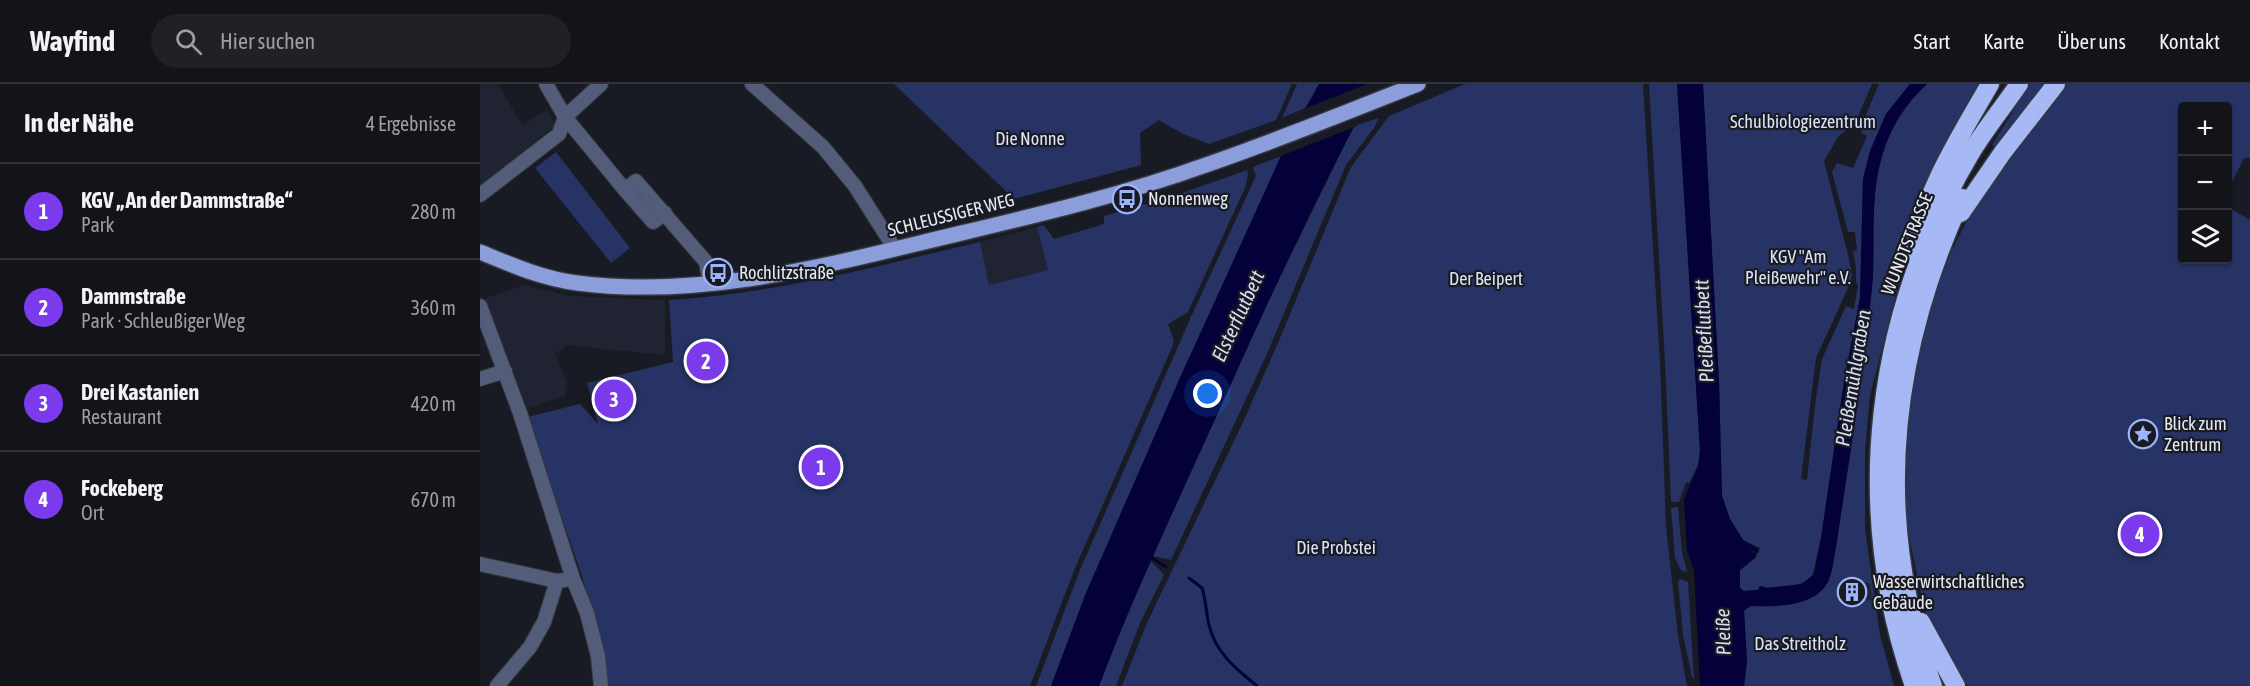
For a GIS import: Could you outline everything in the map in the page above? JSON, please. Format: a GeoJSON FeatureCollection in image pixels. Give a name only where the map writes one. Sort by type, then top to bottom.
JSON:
{"type":"FeatureCollection","features":[{"type":"Feature","properties":{"kind":"highway"},"geometry":{"type":"LineString","coordinates":[[1901,315],[1914,248],[1934,188],[1946,159],[1990,84]]}},
{"type":"Feature","properties":{"kind":"highway","name":"WUNDTSTRASSE"},"geometry":{"type":"LineString","coordinates":[[1914,686],[1891,607],[1881,549],[1878,492],[1883,399],[1901,315],[1922,254],[1973,150],[2020,84]]}},
{"type":"Feature","properties":{"kind":"highway","name":"WUNDTSTRASSE"},"geometry":{"type":"LineString","coordinates":[[1933,686],[1917,640],[1906,593],[1897,520],[1895,463],[1901,398],[1918,316],[1943,239],[1982,155],[2020,84]]}},
{"type":"Feature","properties":{"kind":"highway"},"geometry":{"type":"LineString","coordinates":[[1943,239],[2003,152],[2056,84]]}},
{"type":"Feature","properties":{"kind":"highway"},"geometry":{"type":"LineString","coordinates":[[1906,593],[1928,638],[1956,686]]}},
{"type":"Feature","properties":{"kind":"main road","name":"SCHLEUSSIGER WEG"},"geometry":{"type":"LineString","coordinates":[[480,252],[517,268],[577,283],[645,286],[710,284],[784,272],[895,249],[1160,180],[1274,141],[1418,84]]}},
{"type":"Feature","properties":{"kind":"street"},"geometry":{"type":"LineString","coordinates":[[546,84],[565,117],[625,190],[636,181],[706,262],[710,284]]}},
{"type":"Feature","properties":{"kind":"street"},"geometry":{"type":"LineString","coordinates":[[480,195],[559,134],[565,117],[601,84]]}},
{"type":"Feature","properties":{"kind":"street"},"geometry":{"type":"LineString","coordinates":[[753,84],[823,147],[855,186],[895,249]]}},
{"type":"Feature","properties":{"kind":"street"},"geometry":{"type":"LineString","coordinates":[[480,306],[505,371],[590,624],[598,656],[601,686]]}},
{"type":"Feature","properties":{"kind":"street"},"geometry":{"type":"LineString","coordinates":[[480,379],[505,371]]}},
{"type":"Feature","properties":{"kind":"street"},"geometry":{"type":"LineString","coordinates":[[480,564],[557,581],[573,579]]}},
{"type":"Feature","properties":{"kind":"street"},"geometry":{"type":"LineString","coordinates":[[497,686],[530,647],[544,622],[557,581]]}},
{"type":"Feature","properties":{"kind":"shaded area"},"geometry":{"type":"Polygon","coordinates":[[[480,84],[498,84],[522,125],[547,110],[556,125],[480,186],[480,84]]]}},
{"type":"Feature","properties":{"kind":"shaded area"},"geometry":{"type":"Polygon","coordinates":[[[1037,227],[1048,270],[989,285],[980,242],[1037,227]]]}},
{"type":"Feature","properties":{"kind":"shaded area"},"geometry":{"type":"Polygon","coordinates":[[[524,285],[570,296],[665,300],[665,355],[565,345],[562,350],[555,353],[567,383],[565,396],[527,408],[484,299],[524,285]]]}},
{"type":"Feature","properties":{"kind":"shaded area"},"geometry":{"type":"Polygon","coordinates":[[[1851,578],[1870,584],[1872,600],[1847,595],[1851,578]]]}},
{"type":"Feature","properties":{"kind":"green space","name":"Die Nonne"},"geometry":{"type":"Polygon","coordinates":[[[894,84],[1292,84],[1276,120],[1209,144],[1181,133],[1159,120],[1140,133],[1141,165],[1014,199],[894,84]]]}},
{"type":"Feature","properties":{"kind":"green space"},"geometry":{"type":"Polygon","coordinates":[[[1297,84],[1319,84],[1305,108],[1282,118],[1297,84]]]}},
{"type":"Feature","properties":{"kind":"green space"},"geometry":{"type":"Polygon","coordinates":[[[1465,84],[1643,84],[1660,362],[1666,526],[1678,636],[1687,686],[1122,686],[1146,625],[1244,420],[1351,167],[1389,116],[1465,84]]]}},
{"type":"Feature","properties":{"kind":"green space"},"geometry":{"type":"Polygon","coordinates":[[[1649,84],[1677,84],[1700,451],[1699,463],[1689,483],[1686,482],[1679,502],[1671,502],[1649,84]]]}},
{"type":"Feature","properties":{"kind":"green space"},"geometry":{"type":"Polygon","coordinates":[[[1703,84],[1872,84],[1856,121],[1838,137],[1824,161],[1852,275],[1816,358],[1801,479],[1807,480],[1822,359],[1846,306],[1854,309],[1858,285],[1853,252],[1857,250],[1855,232],[1848,232],[1832,172],[1837,163],[1853,168],[1867,136],[1862,133],[1861,126],[1879,84],[1910,84],[1886,114],[1870,151],[1863,179],[1860,298],[1844,382],[1821,538],[1812,577],[1801,584],[1787,587],[1760,586],[1758,590],[1744,591],[1740,588],[1740,570],[1755,558],[1760,548],[1743,540],[1730,519],[1722,496],[1719,382],[1703,84]]]}},
{"type":"Feature","properties":{"kind":"green space","name":"Das Streitholz"},"geometry":{"type":"Polygon","coordinates":[[[1927,84],[1980,84],[1914,223],[1870,396],[1865,450],[1865,529],[1880,635],[1894,686],[1744,686],[1747,661],[1744,611],[1751,606],[1801,602],[1828,581],[1836,547],[1856,418],[1868,321],[1878,172],[1885,146],[1894,126],[1905,108],[1927,84]],[[1851,578],[1847,595],[1872,600],[1870,584],[1851,578]]]}},
{"type":"Feature","properties":{"kind":"green space"},"geometry":{"type":"Polygon","coordinates":[[[2030,84],[2049,84],[1999,149],[1992,145],[2030,84]]]}},
{"type":"Feature","properties":{"kind":"green space"},"geometry":{"type":"Polygon","coordinates":[[[2063,84],[2250,84],[2250,158],[2244,158],[2232,182],[2232,102],[2178,102],[2178,264],[2232,264],[2232,209],[2250,220],[2250,686],[1968,686],[1939,644],[1923,604],[1904,512],[1904,454],[1908,407],[1919,345],[1931,304],[1951,252],[1978,199],[2063,84]]]}},
{"type":"Feature","properties":{"kind":"green space"},"geometry":{"type":"Polygon","coordinates":[[[1379,118],[1346,165],[1266,356],[1171,560],[1153,556],[1266,306],[1354,126],[1379,118]]]}},
{"type":"Feature","properties":{"kind":"green space"},"geometry":{"type":"Polygon","coordinates":[[[556,152],[630,248],[611,263],[535,168],[556,152]]]}},
{"type":"Feature","properties":{"kind":"green space"},"geometry":{"type":"Polygon","coordinates":[[[1281,156],[1086,593],[1051,686],[1036,686],[1080,570],[1191,317],[1256,176],[1253,167],[1281,156]]]}},
{"type":"Feature","properties":{"kind":"green space"},"geometry":{"type":"Polygon","coordinates":[[[1247,170],[1245,188],[1188,312],[1168,324],[1174,341],[1170,352],[1075,568],[1030,686],[608,686],[608,677],[582,576],[527,417],[580,404],[598,424],[587,383],[673,362],[669,300],[709,297],[787,285],[980,242],[989,285],[1048,270],[1037,227],[1044,225],[1054,239],[1104,224],[1104,216],[1168,198],[1247,170]]]}},
{"type":"Feature","properties":{"kind":"green space"},"geometry":{"type":"Polygon","coordinates":[[[1678,507],[1682,552],[1687,572],[1681,570],[1675,558],[1671,508],[1678,507]]]}},
{"type":"Feature","properties":{"kind":"green space"},"geometry":{"type":"Polygon","coordinates":[[[1151,561],[1164,575],[1140,623],[1116,686],[1099,686],[1124,621],[1151,561]]]}},
{"type":"Feature","properties":{"kind":"green space"},"geometry":{"type":"Polygon","coordinates":[[[1680,579],[1688,582],[1694,679],[1683,635],[1678,581],[1680,579]]]}},
{"type":"Feature","properties":{"kind":"water","name":"Elsterflutbett"},"geometry":{"type":"Polygon","coordinates":[[[1319,84],[1377,84],[1334,165],[1274,290],[1156,550],[1099,686],[1051,686],[1086,593],[1178,382],[1281,156],[1319,84]]]}},
{"type":"Feature","properties":{"kind":"water"},"geometry":{"type":"Polygon","coordinates":[[[1677,84],[1703,84],[1719,382],[1722,496],[1730,519],[1743,540],[1759,549],[1758,553],[1747,549],[1757,554],[1740,570],[1740,588],[1744,591],[1758,590],[1760,586],[1766,588],[1802,584],[1814,574],[1844,382],[1860,298],[1863,179],[1870,151],[1886,114],[1910,84],[1927,84],[1905,108],[1894,126],[1885,146],[1878,172],[1874,205],[1872,288],[1851,450],[1829,580],[1815,596],[1795,604],[1751,606],[1744,610],[1747,661],[1744,686],[1700,686],[1694,570],[1687,551],[1684,499],[1698,466],[1700,451],[1677,84]]]}},
{"type":"Feature","properties":{"kind":"pier"},"geometry":{"type":"Polygon","coordinates":[[[1367,84],[1380,84],[1357,126],[1276,158],[1301,110],[1367,84]]]}},
{"type":"Feature","properties":{"kind":"waterway"},"geometry":{"type":"LineString","coordinates":[[1150,557],[1166,567]]}},
{"type":"Feature","properties":{"kind":"waterway"},"geometry":{"type":"LineString","coordinates":[[1189,578],[1202,588],[1209,625],[1221,652],[1257,686]]}},
{"type":"Feature","properties":{"kind":"place","name":"Nonnenweg"},"geometry":{"type":"Point","coordinates":[1127,199]}},
{"type":"Feature","properties":{"kind":"place","name":"Rochlitzstraße"},"geometry":{"type":"Point","coordinates":[718,273]}},
{"type":"Feature","properties":{"kind":"place","name":"Dammstraße"},"geometry":{"type":"Point","coordinates":[706,361]}},
{"type":"Feature","properties":{"kind":"place","name":"Drei Kastanien"},"geometry":{"type":"Point","coordinates":[614,399]}},
{"type":"Feature","properties":{"kind":"place","name":"Blick zum Zentrum"},"geometry":{"type":"Point","coordinates":[2143,434]}},
{"type":"Feature","properties":{"kind":"place","name":"KGV „An der Dammstraße“"},"geometry":{"type":"Point","coordinates":[821,467]}},
{"type":"Feature","properties":{"kind":"place","name":"Fockeberg"},"geometry":{"type":"Point","coordinates":[2140,534]}},
{"type":"Feature","properties":{"kind":"place","name":"Wasserwirtschaftliches Gebäude"},"geometry":{"type":"Point","coordinates":[1852,592]}},
{"type":"Feature","properties":{"kind":"park label","name":"Schulbiologiezentrum"},"geometry":{"type":"Point","coordinates":[1803,122]}},
{"type":"Feature","properties":{"kind":"park label","name":"KGV \"Am Pleißewehr\" e.V."},"geometry":{"type":"Point","coordinates":[1798,267]}},
{"type":"Feature","properties":{"kind":"park label","name":"Der Beipert"},"geometry":{"type":"Point","coordinates":[1486,279]}},
{"type":"Feature","properties":{"kind":"park label","name":"Die Probstei"},"geometry":{"type":"Point","coordinates":[1336,548]}},
{"type":"Feature","properties":{"kind":"water label","name":"Pleißeflutbett"},"geometry":{"type":"Point","coordinates":[1704,331]}},
{"type":"Feature","properties":{"kind":"water label","name":"Pleißemühlgraben"},"geometry":{"type":"Point","coordinates":[1853,378]}},
{"type":"Feature","properties":{"kind":"water label","name":"Pleiße"},"geometry":{"type":"Point","coordinates":[1723,632]}}]}
